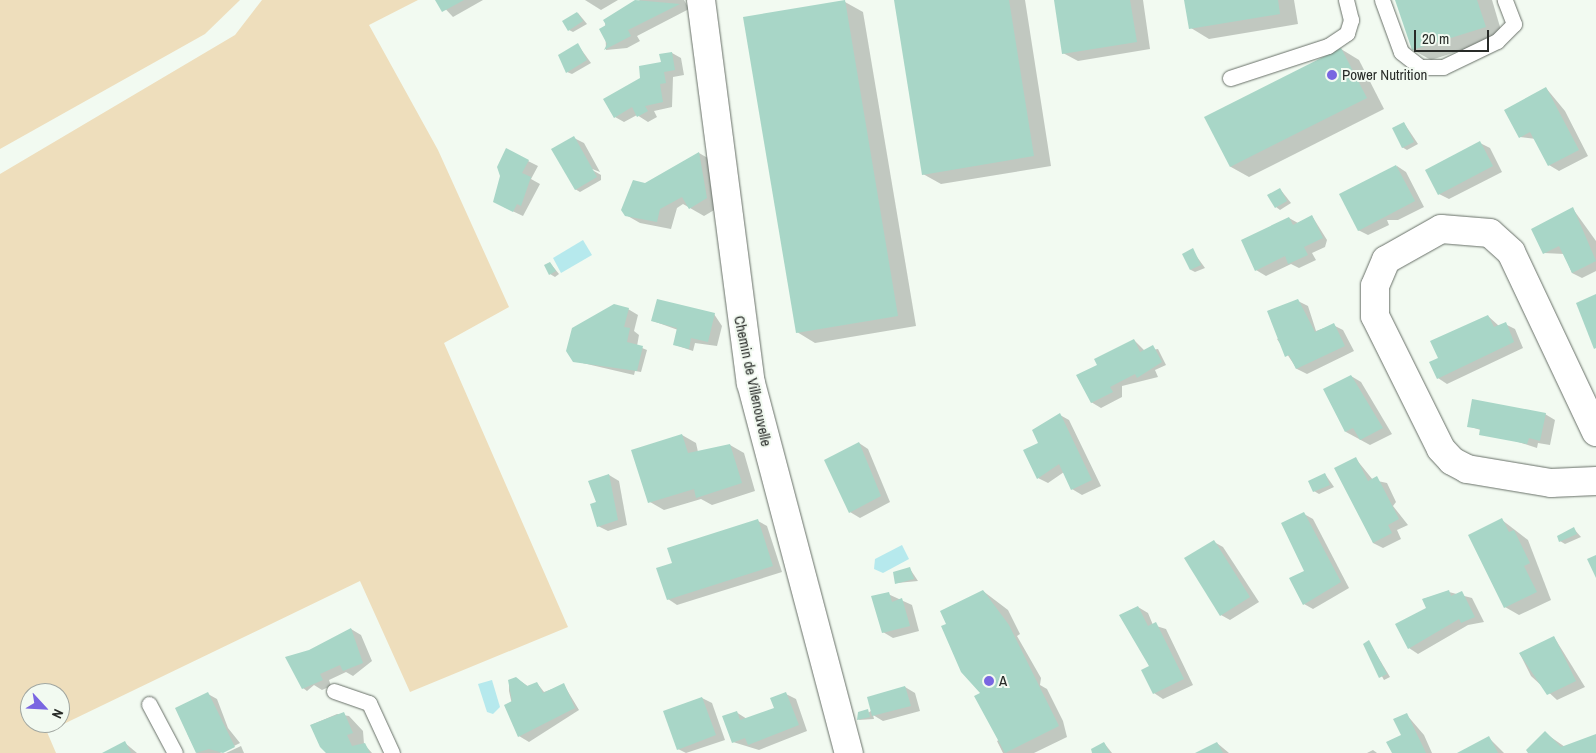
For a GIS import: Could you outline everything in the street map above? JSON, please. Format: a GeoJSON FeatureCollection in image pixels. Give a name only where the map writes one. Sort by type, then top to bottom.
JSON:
{"type":"FeatureCollection","features":[{"type":"Feature","properties":{"kind":"street","name":"Chemin de Villenouvelle"},"geometry":{"type":"LineString","coordinates":[[701,0],[750,383],[849,753]]}},
{"type":"Feature","properties":{"kind":"street"},"geometry":{"type":"LineString","coordinates":[[1596,432],[1510,252],[1490,233],[1441,229],[1386,260],[1375,286],[1375,316],[1441,449],[1452,461],[1468,469],[1551,483],[1596,481]]}},
{"type":"Feature","properties":{"kind":"lane"},"geometry":{"type":"LineString","coordinates":[[1230,78],[1328,46],[1347,33],[1351,20],[1346,0]]}},
{"type":"Feature","properties":{"kind":"lane"},"geometry":{"type":"LineString","coordinates":[[1382,0],[1400,52],[1420,67],[1443,67],[1497,41],[1514,24],[1505,0]]}},
{"type":"Feature","properties":{"kind":"lane"},"geometry":{"type":"LineString","coordinates":[[334,691],[369,703],[392,753]]}},
{"type":"Feature","properties":{"kind":"lane"},"geometry":{"type":"LineString","coordinates":[[149,704],[175,753]]}},
{"type":"Feature","properties":{"kind":"shaded area"},"geometry":{"type":"Polygon","coordinates":[[[0,0],[240,0],[205,34],[0,149],[0,0]]]}},
{"type":"Feature","properties":{"kind":"shaded area"},"geometry":{"type":"Polygon","coordinates":[[[262,0],[418,0],[369,25],[438,150],[509,307],[444,343],[568,627],[410,692],[360,581],[70,721],[70,683],[20,683],[20,733],[47,733],[56,753],[0,753],[0,174],[235,35],[262,0]]]}},
{"type":"Feature","properties":{"kind":"water"},"geometry":{"type":"Polygon","coordinates":[[[583,240],[592,255],[561,273],[553,258],[583,240]]]}},
{"type":"Feature","properties":{"kind":"water"},"geometry":{"type":"Polygon","coordinates":[[[902,545],[909,559],[883,573],[874,569],[875,559],[902,545]]]}},
{"type":"Feature","properties":{"kind":"water"},"geometry":{"type":"Polygon","coordinates":[[[492,680],[500,707],[493,714],[487,712],[478,684],[492,680]]]}},
{"type":"Feature","properties":{"kind":"building"},"geometry":{"type":"Polygon","coordinates":[[[435,0],[464,0],[442,12],[435,0]]]}},
{"type":"Feature","properties":{"kind":"building"},"geometry":{"type":"Polygon","coordinates":[[[635,0],[680,4],[628,30],[631,36],[604,50],[607,44],[599,29],[606,25],[603,20],[635,0]]]}},
{"type":"Feature","properties":{"kind":"building"},"geometry":{"type":"Polygon","coordinates":[[[845,0],[898,316],[796,333],[743,17],[845,0]]]}},
{"type":"Feature","properties":{"kind":"building"},"geometry":{"type":"Polygon","coordinates":[[[894,0],[1009,0],[1034,156],[922,175],[894,0]]]}},
{"type":"Feature","properties":{"kind":"building"},"geometry":{"type":"Polygon","coordinates":[[[1054,0],[1130,0],[1137,42],[1062,54],[1054,0]]]}},
{"type":"Feature","properties":{"kind":"building"},"geometry":{"type":"Polygon","coordinates":[[[1184,0],[1278,0],[1280,14],[1189,29],[1184,0]]]}},
{"type":"Feature","properties":{"kind":"building"},"geometry":{"type":"Polygon","coordinates":[[[1395,0],[1477,0],[1486,27],[1412,50],[1395,0]]]}},
{"type":"Feature","properties":{"kind":"building"},"geometry":{"type":"Polygon","coordinates":[[[577,12],[583,21],[568,31],[562,21],[577,12]]]}},
{"type":"Feature","properties":{"kind":"building"},"geometry":{"type":"Polygon","coordinates":[[[578,43],[587,60],[566,73],[558,55],[578,43]]]}},
{"type":"Feature","properties":{"kind":"building"},"geometry":{"type":"Polygon","coordinates":[[[1341,48],[1367,98],[1230,167],[1204,117],[1341,48]]]}},
{"type":"Feature","properties":{"kind":"building"},"geometry":{"type":"Polygon","coordinates":[[[672,52],[675,70],[664,72],[666,83],[660,84],[663,102],[645,106],[648,111],[637,117],[632,107],[614,118],[603,99],[640,78],[639,66],[661,62],[659,54],[672,52]]]}},
{"type":"Feature","properties":{"kind":"building"},"geometry":{"type":"Polygon","coordinates":[[[1546,87],[1579,150],[1548,166],[1530,132],[1519,138],[1504,110],[1546,87]]]}},
{"type":"Feature","properties":{"kind":"building"},"geometry":{"type":"Polygon","coordinates":[[[1404,122],[1414,142],[1402,148],[1392,128],[1404,122]]]}},
{"type":"Feature","properties":{"kind":"building"},"geometry":{"type":"Polygon","coordinates":[[[574,136],[597,177],[575,190],[551,149],[574,136]]]}},
{"type":"Feature","properties":{"kind":"building"},"geometry":{"type":"Polygon","coordinates":[[[1480,141],[1493,166],[1438,195],[1425,170],[1480,141]]]}},
{"type":"Feature","properties":{"kind":"building"},"geometry":{"type":"Polygon","coordinates":[[[506,148],[529,160],[522,173],[531,177],[521,206],[517,204],[513,212],[493,202],[500,176],[497,167],[506,148]]]}},
{"type":"Feature","properties":{"kind":"building"},"geometry":{"type":"Polygon","coordinates":[[[699,152],[707,198],[689,209],[682,197],[660,209],[657,222],[625,216],[621,210],[633,180],[645,183],[699,152]]]}},
{"type":"Feature","properties":{"kind":"building"},"geometry":{"type":"Polygon","coordinates":[[[1396,165],[1415,201],[1358,231],[1339,194],[1396,165]]]}},
{"type":"Feature","properties":{"kind":"building"},"geometry":{"type":"Polygon","coordinates":[[[1280,188],[1287,201],[1275,208],[1267,195],[1280,188]]]}},
{"type":"Feature","properties":{"kind":"building"},"geometry":{"type":"Polygon","coordinates":[[[1573,207],[1596,261],[1572,273],[1559,246],[1543,254],[1531,229],[1573,207]]]}},
{"type":"Feature","properties":{"kind":"building"},"geometry":{"type":"Polygon","coordinates":[[[1312,215],[1323,238],[1304,247],[1308,255],[1288,264],[1285,256],[1255,271],[1241,240],[1289,217],[1293,225],[1312,215]]]}},
{"type":"Feature","properties":{"kind":"building"},"geometry":{"type":"Polygon","coordinates":[[[1193,248],[1201,265],[1190,270],[1182,254],[1193,248]]]}},
{"type":"Feature","properties":{"kind":"building"},"geometry":{"type":"Polygon","coordinates":[[[550,262],[556,271],[549,275],[544,265],[550,262]]]}},
{"type":"Feature","properties":{"kind":"building"},"geometry":{"type":"Polygon","coordinates":[[[1596,294],[1596,348],[1594,349],[1576,303],[1596,294]]]}},
{"type":"Feature","properties":{"kind":"building"},"geometry":{"type":"Polygon","coordinates":[[[657,299],[715,313],[708,342],[691,338],[689,349],[673,345],[677,328],[651,321],[657,299]]]}},
{"type":"Feature","properties":{"kind":"building"},"geometry":{"type":"Polygon","coordinates":[[[1298,299],[1315,332],[1334,323],[1345,346],[1296,369],[1289,355],[1285,357],[1267,311],[1298,299]]]}},
{"type":"Feature","properties":{"kind":"building"},"geometry":{"type":"Polygon","coordinates":[[[614,304],[629,308],[624,327],[630,328],[627,342],[643,346],[637,371],[573,362],[566,351],[572,328],[614,304]]]}},
{"type":"Feature","properties":{"kind":"building"},"geometry":{"type":"Polygon","coordinates":[[[1488,315],[1494,327],[1506,322],[1514,342],[1437,379],[1429,362],[1438,358],[1430,341],[1488,315]]]}},
{"type":"Feature","properties":{"kind":"building"},"geometry":{"type":"Polygon","coordinates":[[[1134,339],[1140,352],[1153,345],[1162,362],[1137,378],[1135,374],[1110,387],[1113,392],[1091,403],[1076,375],[1097,365],[1094,359],[1134,339]]]}},
{"type":"Feature","properties":{"kind":"building"},"geometry":{"type":"Polygon","coordinates":[[[1351,375],[1383,428],[1360,440],[1353,428],[1345,432],[1323,389],[1351,375]]]}},
{"type":"Feature","properties":{"kind":"building"},"geometry":{"type":"Polygon","coordinates":[[[1472,399],[1546,413],[1540,441],[1529,438],[1527,444],[1479,435],[1480,429],[1467,427],[1472,399]]]}},
{"type":"Feature","properties":{"kind":"building"},"geometry":{"type":"Polygon","coordinates":[[[1060,413],[1092,480],[1071,490],[1059,464],[1037,479],[1023,450],[1038,443],[1032,430],[1060,413]]]}},
{"type":"Feature","properties":{"kind":"building"},"geometry":{"type":"Polygon","coordinates":[[[682,434],[688,453],[730,444],[742,483],[696,498],[694,489],[648,503],[631,450],[682,434]]]}},
{"type":"Feature","properties":{"kind":"building"},"geometry":{"type":"Polygon","coordinates":[[[859,442],[881,496],[849,513],[824,460],[859,442]]]}},
{"type":"Feature","properties":{"kind":"building"},"geometry":{"type":"Polygon","coordinates":[[[1356,457],[1368,481],[1377,476],[1399,519],[1388,525],[1392,533],[1373,543],[1334,468],[1356,457]]]}},
{"type":"Feature","properties":{"kind":"building"},"geometry":{"type":"Polygon","coordinates":[[[1325,473],[1330,485],[1313,492],[1308,481],[1325,473]]]}},
{"type":"Feature","properties":{"kind":"building"},"geometry":{"type":"Polygon","coordinates":[[[609,474],[618,520],[597,527],[590,504],[596,502],[588,481],[609,474]]]}},
{"type":"Feature","properties":{"kind":"building"},"geometry":{"type":"Polygon","coordinates":[[[1304,512],[1341,582],[1303,605],[1289,578],[1304,571],[1281,523],[1304,512]]]}},
{"type":"Feature","properties":{"kind":"building"},"geometry":{"type":"Polygon","coordinates":[[[1502,518],[1509,532],[1514,530],[1530,563],[1524,566],[1537,592],[1504,608],[1468,535],[1502,518]]]}},
{"type":"Feature","properties":{"kind":"building"},"geometry":{"type":"Polygon","coordinates":[[[758,519],[773,566],[667,600],[656,568],[672,563],[667,548],[758,519]]]}},
{"type":"Feature","properties":{"kind":"building"},"geometry":{"type":"Polygon","coordinates":[[[1574,527],[1577,534],[1559,542],[1557,536],[1574,527]]]}},
{"type":"Feature","properties":{"kind":"building"},"geometry":{"type":"Polygon","coordinates":[[[1214,540],[1250,597],[1220,616],[1184,558],[1214,540]]]}},
{"type":"Feature","properties":{"kind":"building"},"geometry":{"type":"Polygon","coordinates":[[[1596,555],[1596,578],[1587,559],[1596,555]]]}},
{"type":"Feature","properties":{"kind":"building"},"geometry":{"type":"Polygon","coordinates":[[[910,567],[914,579],[895,584],[893,572],[910,567]]]}},
{"type":"Feature","properties":{"kind":"building"},"geometry":{"type":"Polygon","coordinates":[[[983,590],[1009,625],[1059,726],[1005,753],[974,696],[980,693],[961,672],[941,626],[946,624],[940,611],[983,590]]]}},
{"type":"Feature","properties":{"kind":"building"},"geometry":{"type":"Polygon","coordinates":[[[1449,590],[1451,596],[1462,591],[1475,617],[1461,623],[1459,619],[1408,649],[1395,624],[1426,608],[1422,599],[1449,590]]]}},
{"type":"Feature","properties":{"kind":"building"},"geometry":{"type":"Polygon","coordinates":[[[889,592],[892,602],[902,598],[910,626],[882,633],[871,596],[889,592]]]}},
{"type":"Feature","properties":{"kind":"building"},"geometry":{"type":"Polygon","coordinates":[[[1138,606],[1148,626],[1156,622],[1184,679],[1153,694],[1141,670],[1149,666],[1119,615],[1138,606]]]}},
{"type":"Feature","properties":{"kind":"building"},"geometry":{"type":"Polygon","coordinates":[[[351,628],[363,663],[343,671],[340,665],[320,674],[323,680],[302,689],[285,657],[309,650],[351,628]]]}},
{"type":"Feature","properties":{"kind":"building"},"geometry":{"type":"Polygon","coordinates":[[[1554,636],[1576,681],[1547,695],[1519,653],[1554,636]]]}},
{"type":"Feature","properties":{"kind":"building"},"geometry":{"type":"Polygon","coordinates":[[[1369,640],[1387,674],[1379,678],[1363,644],[1369,640]]]}},
{"type":"Feature","properties":{"kind":"building"},"geometry":{"type":"Polygon","coordinates":[[[516,677],[527,686],[537,682],[543,693],[564,683],[575,708],[518,737],[504,705],[512,701],[508,680],[516,677]]]}},
{"type":"Feature","properties":{"kind":"building"},"geometry":{"type":"Polygon","coordinates":[[[905,686],[911,706],[872,716],[867,697],[905,686]]]}},
{"type":"Feature","properties":{"kind":"building"},"geometry":{"type":"Polygon","coordinates":[[[208,692],[235,747],[223,753],[209,749],[196,753],[175,708],[208,692]]]}},
{"type":"Feature","properties":{"kind":"building"},"geometry":{"type":"Polygon","coordinates":[[[786,692],[799,725],[748,745],[745,738],[732,743],[722,716],[737,711],[740,720],[774,708],[770,698],[786,692]]]}},
{"type":"Feature","properties":{"kind":"building"},"geometry":{"type":"Polygon","coordinates":[[[702,697],[716,735],[677,750],[663,711],[702,697]]]}},
{"type":"Feature","properties":{"kind":"building"},"geometry":{"type":"Polygon","coordinates":[[[868,709],[870,717],[857,720],[858,712],[868,709]]]}},
{"type":"Feature","properties":{"kind":"building"},"geometry":{"type":"Polygon","coordinates":[[[344,712],[353,733],[347,735],[352,746],[365,743],[370,753],[326,753],[320,747],[310,725],[344,712]]]}},
{"type":"Feature","properties":{"kind":"building"},"geometry":{"type":"Polygon","coordinates":[[[1407,713],[1426,753],[1392,753],[1386,742],[1401,735],[1393,719],[1407,713]]]}},
{"type":"Feature","properties":{"kind":"building"},"geometry":{"type":"Polygon","coordinates":[[[1545,731],[1561,747],[1596,734],[1596,753],[1528,753],[1526,750],[1545,731]]]}},
{"type":"Feature","properties":{"kind":"building"},"geometry":{"type":"Polygon","coordinates":[[[1489,736],[1498,753],[1457,753],[1489,736]]]}},
{"type":"Feature","properties":{"kind":"building"},"geometry":{"type":"Polygon","coordinates":[[[125,741],[131,753],[102,753],[125,741]]]}},
{"type":"Feature","properties":{"kind":"building"},"geometry":{"type":"Polygon","coordinates":[[[1104,742],[1110,753],[1092,753],[1091,749],[1104,742]]]}},
{"type":"Feature","properties":{"kind":"building"},"geometry":{"type":"Polygon","coordinates":[[[1217,742],[1223,753],[1195,753],[1217,742]]]}},
{"type":"Feature","properties":{"kind":"place","name":"Power Nutrition"},"geometry":{"type":"Point","coordinates":[1332,75]}},
{"type":"Feature","properties":{"kind":"place","name":"A"},"geometry":{"type":"Point","coordinates":[989,681]}}]}
